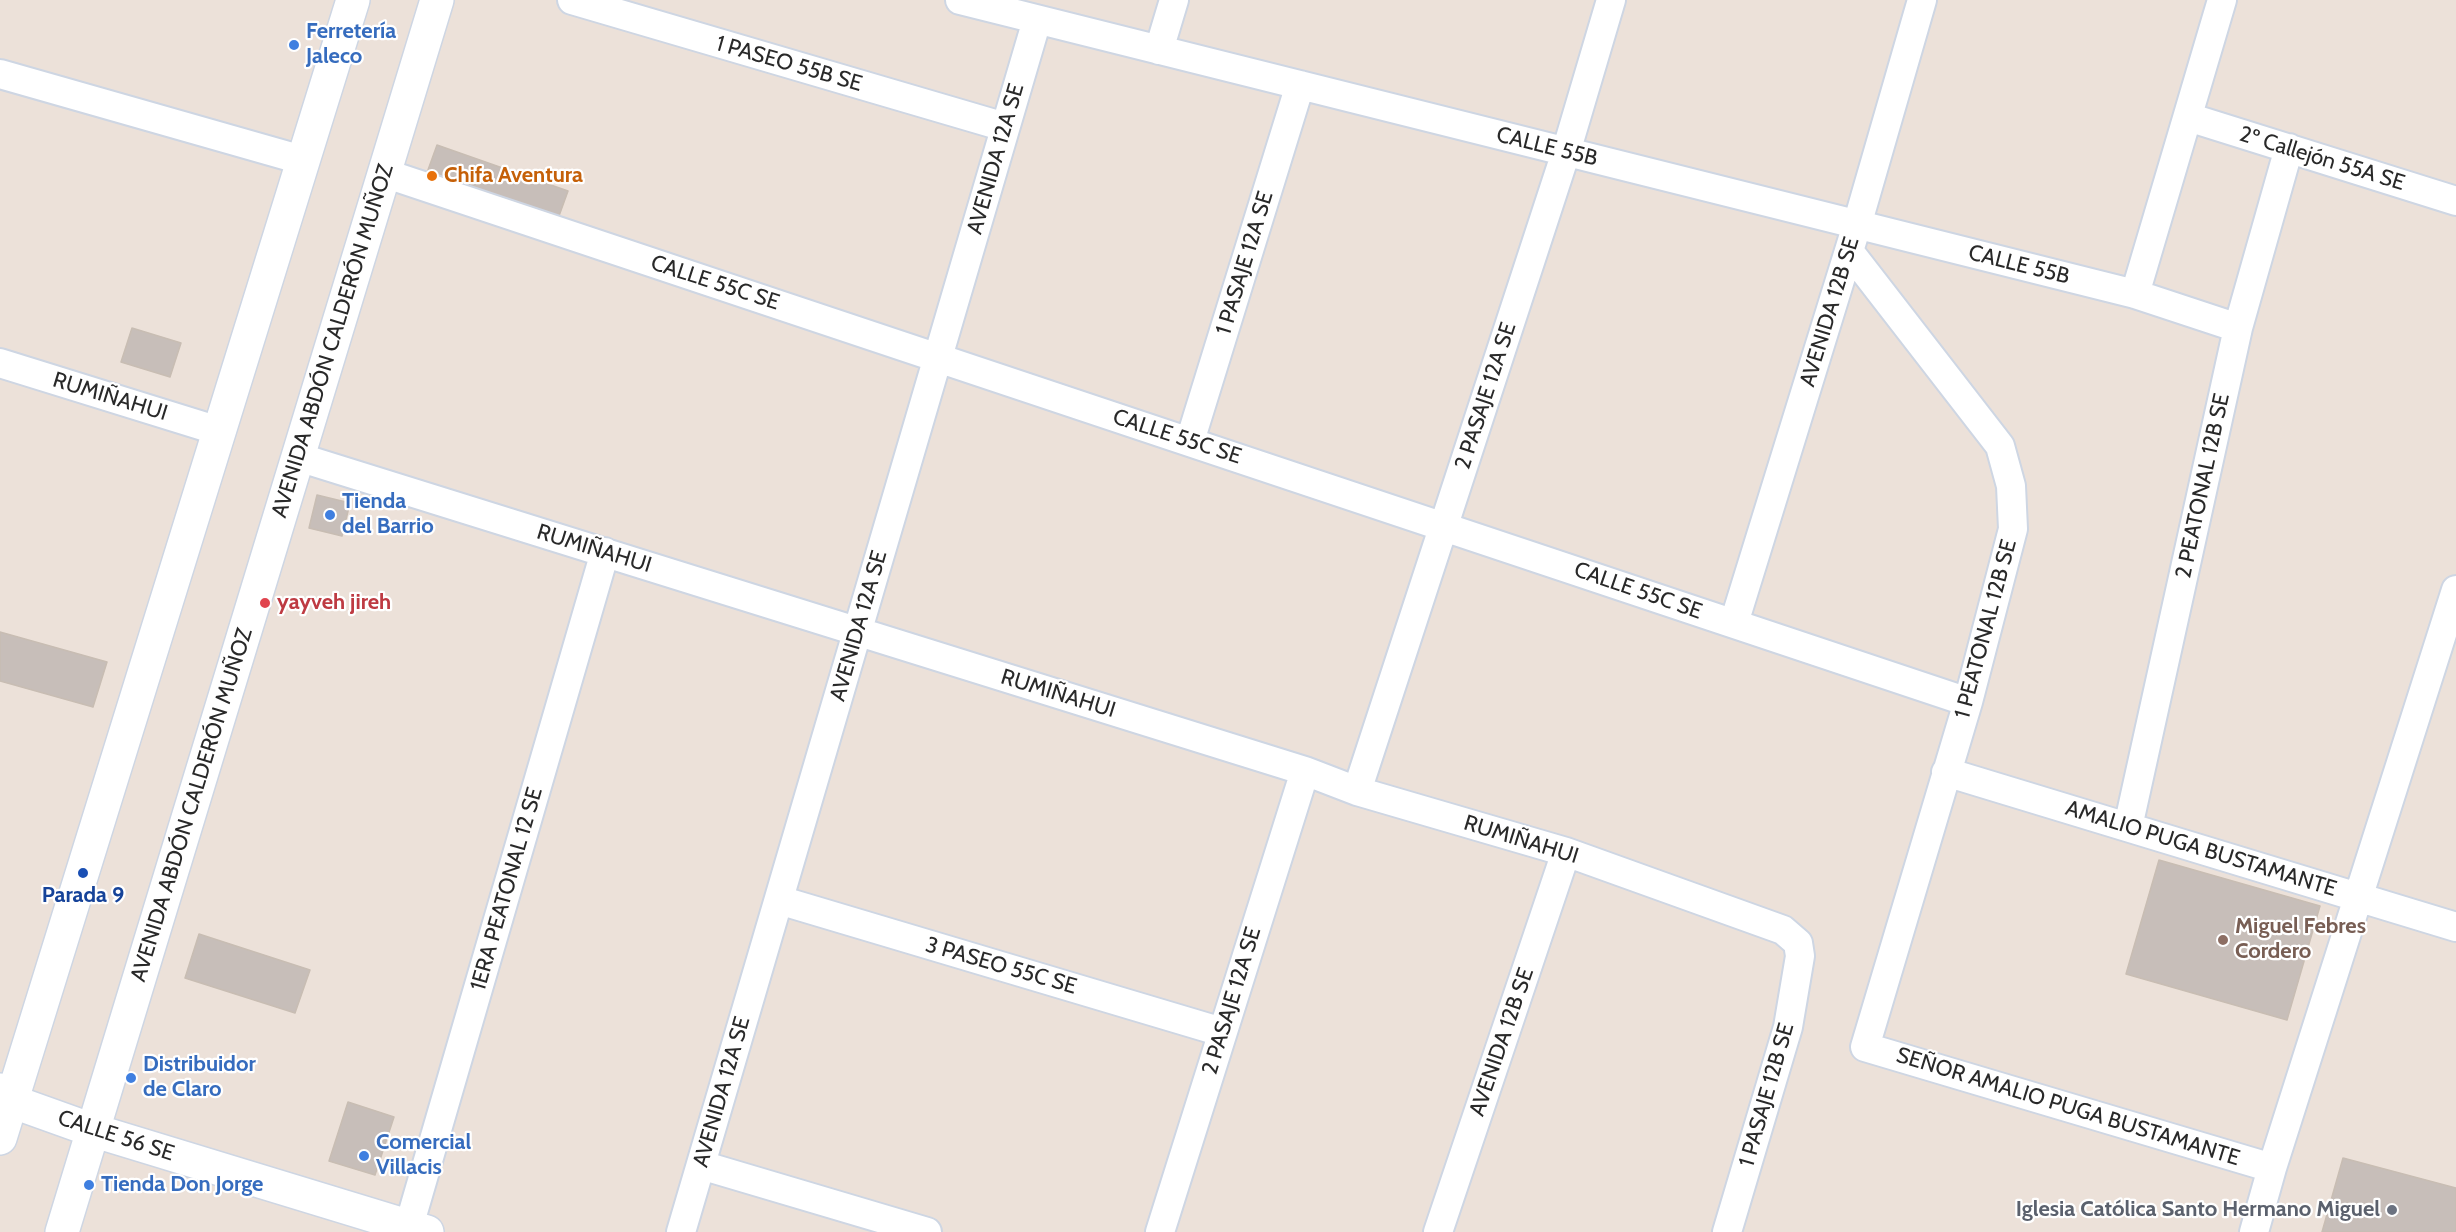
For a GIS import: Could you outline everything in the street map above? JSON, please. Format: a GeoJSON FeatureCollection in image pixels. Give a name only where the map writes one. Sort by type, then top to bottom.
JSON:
{"type":"FeatureCollection","features":[{"type":"Feature","properties":{"kind":"main road"},"geometry":{"type":"LineString","coordinates":[[0,1138],[4,1098],[219,432],[353,0]]}},
{"type":"Feature","properties":{"kind":"main road","name":"AVENIDA ABDÓN CALDERÓN MUÑOZ"},"geometry":{"type":"LineString","coordinates":[[62,1232],[437,0]]}},
{"type":"Feature","properties":{"kind":"main road","name":"CALLE 56 SE"},"geometry":{"type":"LineString","coordinates":[[4,1098],[92,1131],[418,1229]]}},
{"type":"Feature","properties":{"kind":"street","name":"1 PASEO 55B SE"},"geometry":{"type":"LineString","coordinates":[[572,0],[1005,127]]}},
{"type":"Feature","properties":{"kind":"street","name":"CALLE 55B"},"geometry":{"type":"LineString","coordinates":[[960,0],[1566,152],[1853,238],[2135,294],[2238,328]]}},
{"type":"Feature","properties":{"kind":"street"},"geometry":{"type":"LineString","coordinates":[[1159,50],[1174,0]]}},
{"type":"Feature","properties":{"kind":"street","name":"2 PASAJE 12A SE"},"geometry":{"type":"LineString","coordinates":[[1357,790],[1566,152],[1611,0]]}},
{"type":"Feature","properties":{"kind":"street","name":"AVENIDA 12B SE"},"geometry":{"type":"LineString","coordinates":[[1734,623],[1853,238],[1922,0]]}},
{"type":"Feature","properties":{"kind":"street"},"geometry":{"type":"LineString","coordinates":[[2135,294],[2222,0]]}},
{"type":"Feature","properties":{"kind":"street","name":"AVENIDA 12A SE"},"geometry":{"type":"LineString","coordinates":[[681,1232],[1037,20]]}},
{"type":"Feature","properties":{"kind":"street"},"geometry":{"type":"LineString","coordinates":[[0,74],[302,160]]}},
{"type":"Feature","properties":{"kind":"street","name":"1 PASAJE 12A SE"},"geometry":{"type":"LineString","coordinates":[[1190,441],[1300,86]]}},
{"type":"Feature","properties":{"kind":"street","name":"2º Callejón 55A SE"},"geometry":{"type":"LineString","coordinates":[[2188,117],[2456,201]]}},
{"type":"Feature","properties":{"kind":"street","name":"2 PEATONAL 12B SE"},"geometry":{"type":"LineString","coordinates":[[2128,827],[2238,328],[2289,148]]}},
{"type":"Feature","properties":{"kind":"street","name":"CALLE 55C SE"},"geometry":{"type":"LineString","coordinates":[[384,173],[1968,702]]}},
{"type":"Feature","properties":{"kind":"street","name":"1 PEATONAL 12B SE"},"geometry":{"type":"LineString","coordinates":[[1853,238],[2001,446],[2011,486],[2013,529],[1968,702],[1865,1047]]}},
{"type":"Feature","properties":{"kind":"street","name":"RUMIÑAHUI"},"geometry":{"type":"LineString","coordinates":[[0,363],[219,432]]}},
{"type":"Feature","properties":{"kind":"street","name":"RUMIÑAHUI"},"geometry":{"type":"LineString","coordinates":[[298,457],[1305,771],[1357,790],[1566,852],[1784,930],[1798,942],[1800,956]]}},
{"type":"Feature","properties":{"kind":"street","name":"1ERA PEATONAL 12 SE"},"geometry":{"type":"LineString","coordinates":[[418,1229],[605,552]]}},
{"type":"Feature","properties":{"kind":"street"},"geometry":{"type":"LineString","coordinates":[[2254,1232],[2272,1168],[2456,590]]}},
{"type":"Feature","properties":{"kind":"street","name":"2 PASAJE 12A SE"},"geometry":{"type":"LineString","coordinates":[[1160,1232],[1305,771]]}},
{"type":"Feature","properties":{"kind":"street","name":"AMALIO PUGA BUSTAMANTE"},"geometry":{"type":"LineString","coordinates":[[1946,772],[2456,927]]}},
{"type":"Feature","properties":{"kind":"street","name":"AVENIDA 12B SE"},"geometry":{"type":"LineString","coordinates":[[1438,1232],[1566,852]]}},
{"type":"Feature","properties":{"kind":"street","name":"3 PASEO 55C SE"},"geometry":{"type":"LineString","coordinates":[[779,900],[1222,1032]]}},
{"type":"Feature","properties":{"kind":"street","name":"1 PASAJE 12B SE"},"geometry":{"type":"LineString","coordinates":[[1727,1232],[1788,1027],[1800,956]]}},
{"type":"Feature","properties":{"kind":"street","name":"SEÑOR AMALIO PUGA BUSTAMANTE"},"geometry":{"type":"LineString","coordinates":[[1865,1047],[2272,1168]]}},
{"type":"Feature","properties":{"kind":"street"},"geometry":{"type":"LineString","coordinates":[[701,1165],[927,1232]]}},
{"type":"Feature","properties":{"kind":"building"},"geometry":{"type":"Polygon","coordinates":[[[437,145],[568,191],[555,227],[424,181],[437,145]]]}},
{"type":"Feature","properties":{"kind":"building"},"geometry":{"type":"Polygon","coordinates":[[[132,328],[181,343],[170,377],[121,362],[132,328]]]}},
{"type":"Feature","properties":{"kind":"building","name":"Tienda del Barrio"},"geometry":{"type":"Polygon","coordinates":[[[317,495],[350,503],[342,536],[309,528],[317,495]]]}},
{"type":"Feature","properties":{"kind":"building"},"geometry":{"type":"Polygon","coordinates":[[[0,632],[107,662],[93,707],[0,681],[0,632]]]}},
{"type":"Feature","properties":{"kind":"building","name":"Miguel Febres Cordero"},"geometry":{"type":"Polygon","coordinates":[[[2159,860],[2320,906],[2287,1020],[2126,974],[2159,860]]]}},
{"type":"Feature","properties":{"kind":"building"},"geometry":{"type":"Polygon","coordinates":[[[199,934],[310,970],[295,1013],[185,978],[199,934]]]}},
{"type":"Feature","properties":{"kind":"building"},"geometry":{"type":"Polygon","coordinates":[[[348,1102],[394,1117],[375,1175],[329,1161],[348,1102]]]}},
{"type":"Feature","properties":{"kind":"building","name":"Iglesia Católica Santo Hermano Miguel"},"geometry":{"type":"Polygon","coordinates":[[[2343,1158],[2456,1188],[2456,1232],[2322,1232],[2343,1158]]]}},
{"type":"Feature","properties":{"kind":"place","name":"Ferretería Jaleco"},"geometry":{"type":"Point","coordinates":[294,45]}},
{"type":"Feature","properties":{"kind":"place","name":"Chifa Aventura"},"geometry":{"type":"Point","coordinates":[432,176]}},
{"type":"Feature","properties":{"kind":"place","name":"Tienda del Barrio"},"geometry":{"type":"Point","coordinates":[330,515]}},
{"type":"Feature","properties":{"kind":"place","name":"yayveh jireh"},"geometry":{"type":"Point","coordinates":[265,603]}},
{"type":"Feature","properties":{"kind":"place","name":"Parada 9"},"geometry":{"type":"Point","coordinates":[83,873]}},
{"type":"Feature","properties":{"kind":"place","name":"Miguel Febres Cordero"},"geometry":{"type":"Point","coordinates":[2223,940]}},
{"type":"Feature","properties":{"kind":"place","name":"Distribuidor de Claro"},"geometry":{"type":"Point","coordinates":[131,1078]}},
{"type":"Feature","properties":{"kind":"place","name":"Comercial Villacis"},"geometry":{"type":"Point","coordinates":[364,1156]}},
{"type":"Feature","properties":{"kind":"place","name":"Tienda Don Jorge"},"geometry":{"type":"Point","coordinates":[89,1185]}},
{"type":"Feature","properties":{"kind":"place","name":"Iglesia Católica Santo Hermano Miguel"},"geometry":{"type":"Point","coordinates":[2392,1210]}}]}
